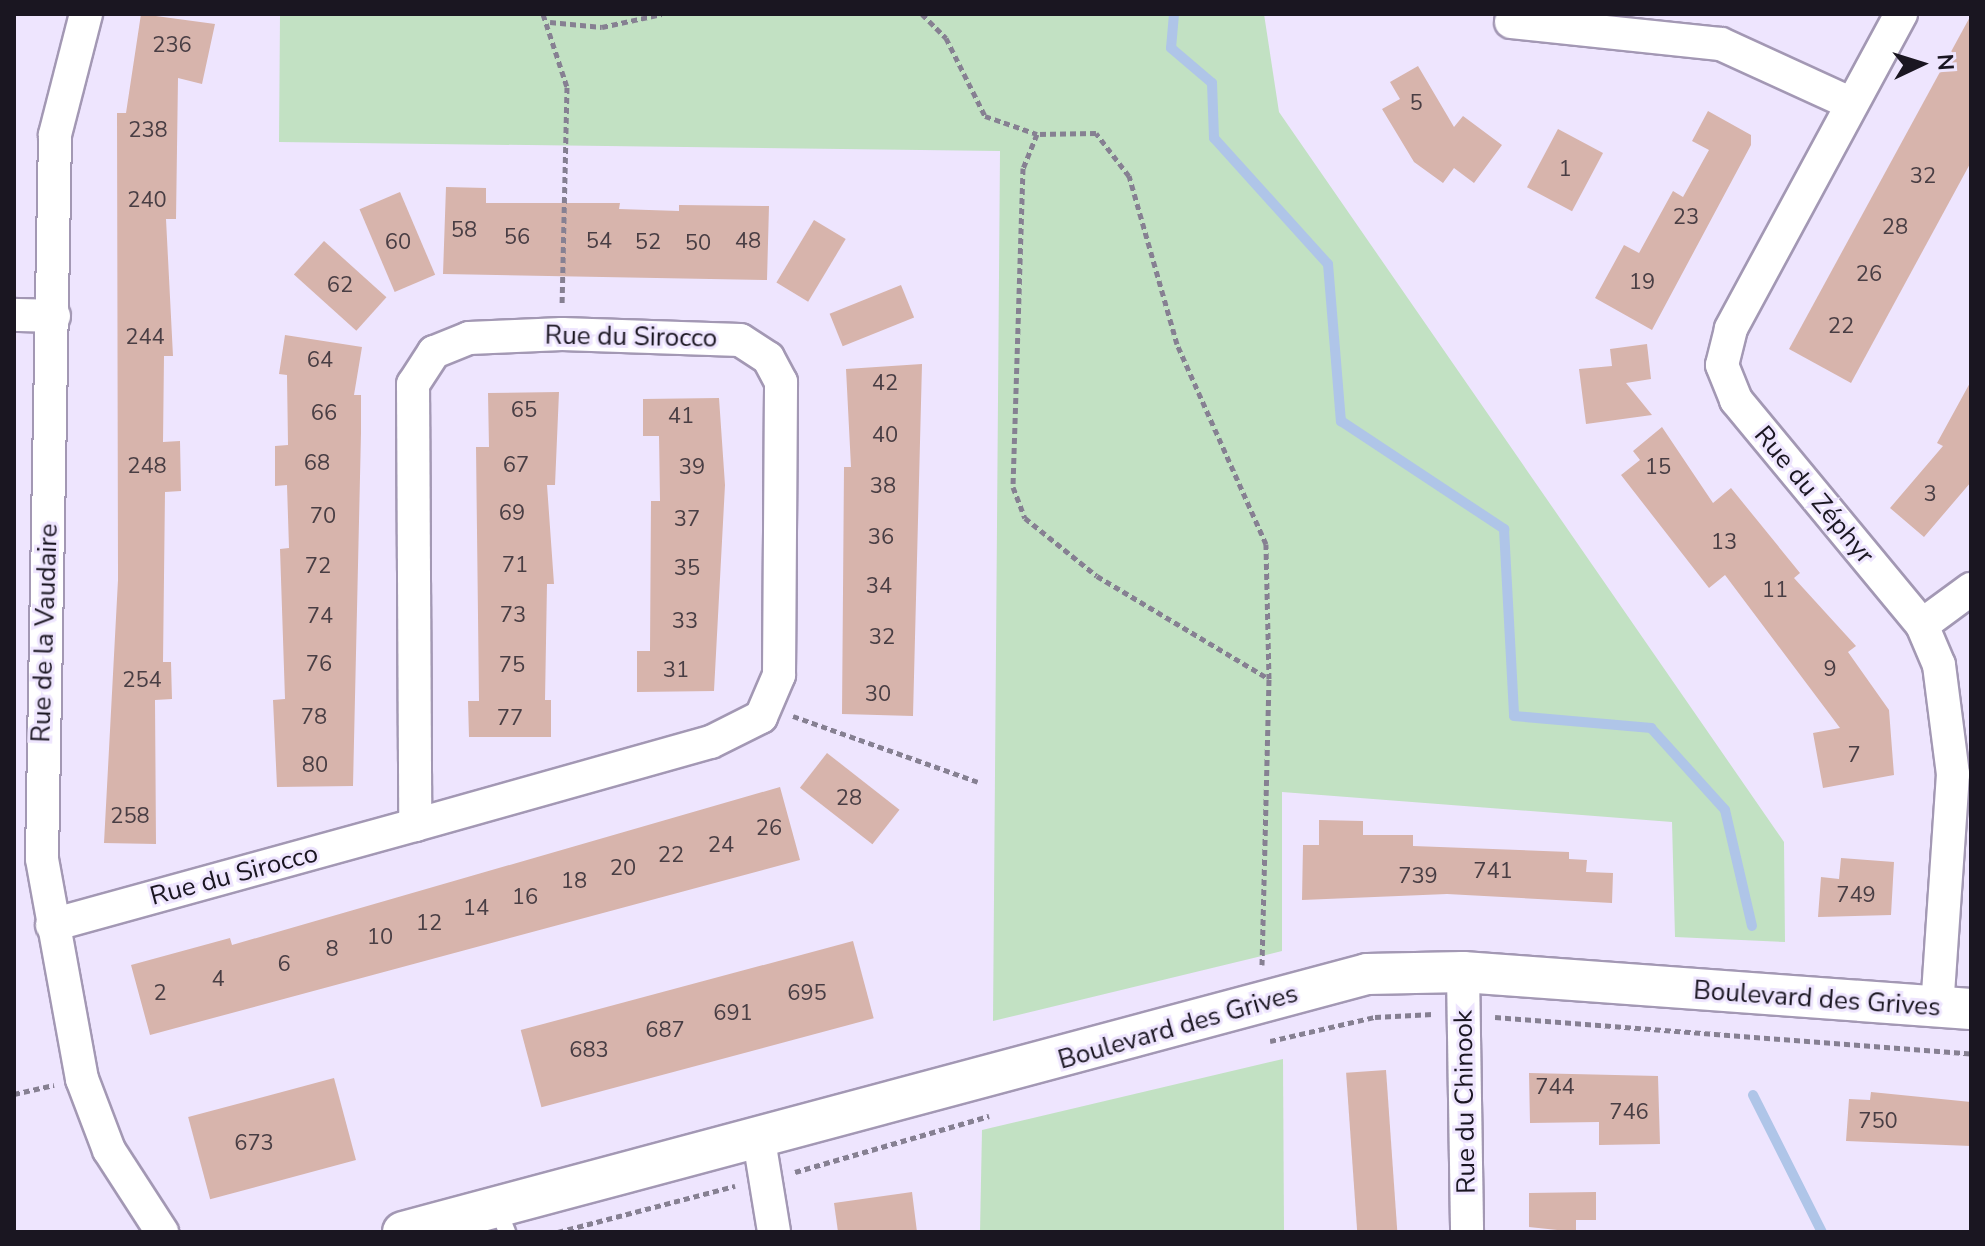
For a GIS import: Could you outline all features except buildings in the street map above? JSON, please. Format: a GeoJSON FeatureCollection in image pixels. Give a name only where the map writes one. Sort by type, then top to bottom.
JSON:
{"type":"FeatureCollection","features":[{"type":"Feature","properties":{"kind":"street","name":"Rue de la Vaudaire"},"geometry":{"type":"LineString","coordinates":[[86,14],[55,135],[54,316],[40,792],[52,925],[93,1113],[162,1232]]}},
{"type":"Feature","properties":{"kind":"street","name":"Rue du Zéphyr"},"geometry":{"type":"LineString","coordinates":[[1901,14],[1850,103],[1731,329],[1722,365],[1736,400],[1922,625],[1939,665],[1953,735],[1954,1007]]}},
{"type":"Feature","properties":{"kind":"street"},"geometry":{"type":"LineString","coordinates":[[1511,22],[1721,44],[1850,103]]}},
{"type":"Feature","properties":{"kind":"street"},"geometry":{"type":"LineString","coordinates":[[14,315],[54,316]]}},
{"type":"Feature","properties":{"kind":"street","name":"Rue du Sirocco"},"geometry":{"type":"LineString","coordinates":[[52,925],[415,825],[711,742],[761,717],[779,675],[781,382],[768,358],[740,340],[562,334],[469,338],[434,352],[413,384],[415,825]]}},
{"type":"Feature","properties":{"kind":"street"},"geometry":{"type":"LineString","coordinates":[[1922,625],[1971,589]]}},
{"type":"Feature","properties":{"kind":"street","name":"Boulevard des Grives"},"geometry":{"type":"LineString","coordinates":[[403,1232],[502,1219],[762,1159],[1263,1002],[1367,974],[1463,972],[1954,1007]]}},
{"type":"Feature","properties":{"kind":"street","name":"Rue du Chinook"},"geometry":{"type":"LineString","coordinates":[[1463,972],[1467,1232]]}},
{"type":"Feature","properties":{"kind":"street"},"geometry":{"type":"LineString","coordinates":[[762,1159],[774,1232]]}},
{"type":"Feature","properties":{"kind":"path"},"geometry":{"type":"LineString","coordinates":[[543,14],[550,22],[567,87],[562,334]]}},
{"type":"Feature","properties":{"kind":"path"},"geometry":{"type":"LineString","coordinates":[[550,22],[602,27],[662,14]]}},
{"type":"Feature","properties":{"kind":"path"},"geometry":{"type":"LineString","coordinates":[[922,14],[946,38],[985,116],[1037,134],[1096,133],[1129,176],[1177,344],[1266,544],[1269,679],[1263,1002]]}},
{"type":"Feature","properties":{"kind":"path"},"geometry":{"type":"LineString","coordinates":[[1037,134],[1022,184],[1013,487],[1025,518],[1097,576],[1269,679]]}},
{"type":"Feature","properties":{"kind":"path"},"geometry":{"type":"LineString","coordinates":[[766,706],[978,782]]}},
{"type":"Feature","properties":{"kind":"path"},"geometry":{"type":"LineString","coordinates":[[1252,1046],[1375,1017],[1463,1015],[1971,1054]]}},
{"type":"Feature","properties":{"kind":"path"},"geometry":{"type":"LineString","coordinates":[[558,1232],[762,1159],[1007,1111]]}},
{"type":"Feature","properties":{"kind":"green space"},"geometry":{"type":"Polygon","coordinates":[[[280,14],[1264,14],[1279,112],[1784,842],[1785,942],[1675,937],[1672,822],[1282,792],[1282,951],[993,1021],[1000,151],[279,142],[280,14]]]}},
{"type":"Feature","properties":{"kind":"green space"},"geometry":{"type":"Polygon","coordinates":[[[1283,1059],[1284,1232],[980,1232],[982,1130],[1283,1059]]]}},
{"type":"Feature","properties":{"kind":"waterway"},"geometry":{"type":"LineString","coordinates":[[1174,14],[1171,48],[1212,83],[1214,138],[1328,264],[1341,421],[1504,529],[1514,716],[1651,728],[1725,810],[1752,926]]}},
{"type":"Feature","properties":{"kind":"waterway"},"geometry":{"type":"LineString","coordinates":[[1753,1095],[1822,1232]]}}]}
